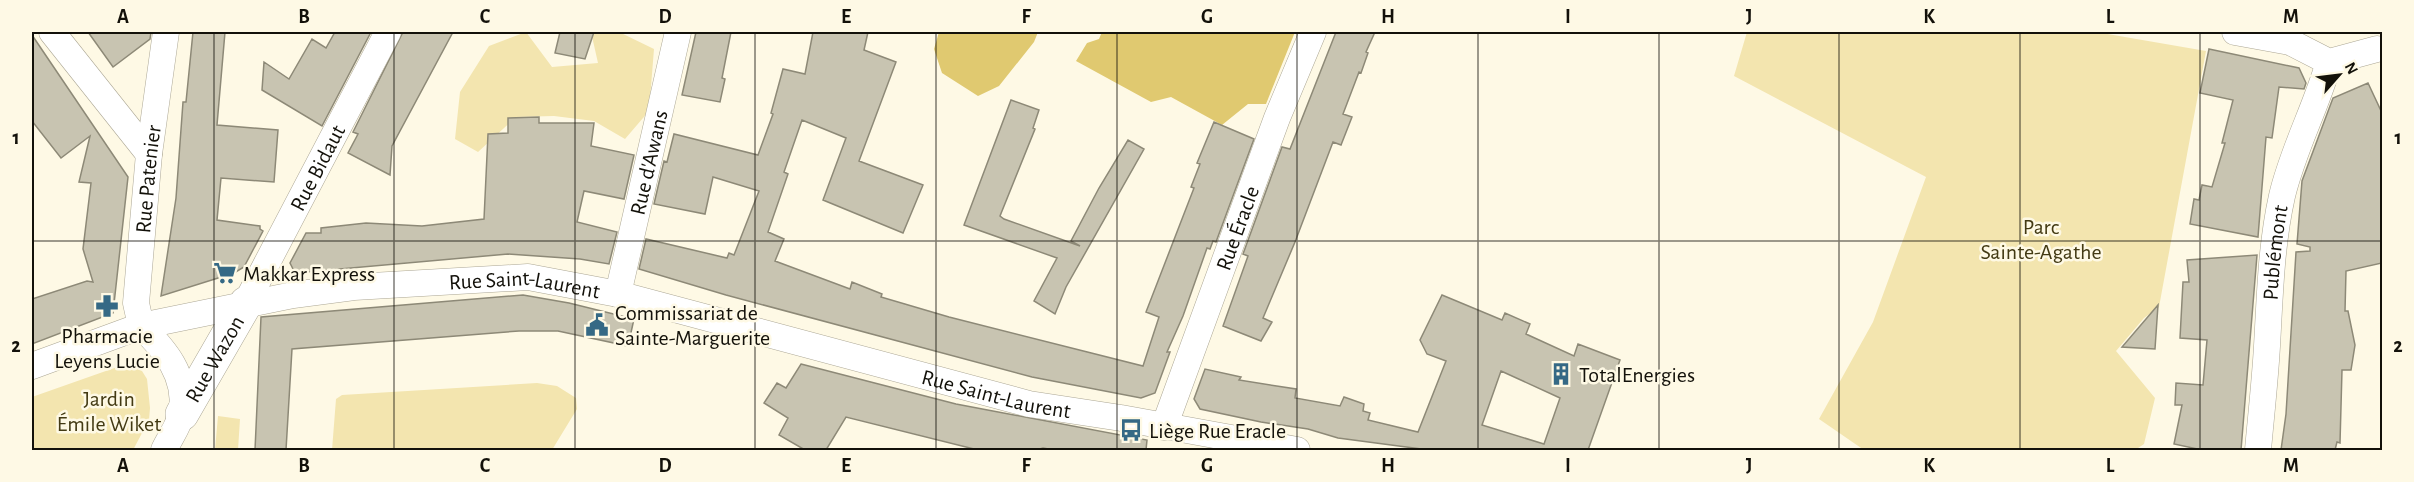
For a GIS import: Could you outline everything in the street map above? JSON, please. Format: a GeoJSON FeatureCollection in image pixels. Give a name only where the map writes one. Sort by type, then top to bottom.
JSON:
{"type":"FeatureCollection","features":[{"type":"Feature","properties":{"kind":"street"},"geometry":{"type":"LineString","coordinates":[[52,32],[148,154]]}},
{"type":"Feature","properties":{"kind":"street","name":"Rue Patenier"},"geometry":{"type":"LineString","coordinates":[[141,326],[136,303],[148,154],[166,32]]}},
{"type":"Feature","properties":{"kind":"street","name":"Rue Bidaut"},"geometry":{"type":"LineString","coordinates":[[246,303],[388,32]]}},
{"type":"Feature","properties":{"kind":"street","name":"Rue d'Awans"},"geometry":{"type":"LineString","coordinates":[[618,294],[678,32]]}},
{"type":"Feature","properties":{"kind":"street","name":"Rue Éracle"},"geometry":{"type":"LineString","coordinates":[[1164,427],[1277,118],[1313,32]]}},
{"type":"Feature","properties":{"kind":"street"},"geometry":{"type":"LineString","coordinates":[[2235,32],[2290,42],[2329,62],[2377,48]]}},
{"type":"Feature","properties":{"kind":"street","name":"Publémont"},"geometry":{"type":"LineString","coordinates":[[2258,450],[2270,272],[2282,196],[2301,134],[2322,89],[2329,62]]}},
{"type":"Feature","properties":{"kind":"street","name":"Rue Saint-Laurent"},"geometry":{"type":"LineString","coordinates":[[32,366],[141,326],[246,303],[354,287],[528,277],[618,294],[1029,404],[1297,450]]}},
{"type":"Feature","properties":{"kind":"street","name":"Rue Wazon"},"geometry":{"type":"LineString","coordinates":[[164,450],[182,414],[246,303]]}},
{"type":"Feature","properties":{"kind":"street","name":"Rue Wazon"},"geometry":{"type":"LineString","coordinates":[[141,326],[165,350],[175,370],[182,387],[182,414]]}},
{"type":"Feature","properties":{"kind":"green space"},"geometry":{"type":"Polygon","coordinates":[[[526,32],[552,67],[598,63],[591,32],[619,32],[654,49],[649,111],[625,139],[594,121],[554,116],[516,117],[478,152],[455,139],[460,92],[489,46],[526,32]]]}},
{"type":"Feature","properties":{"kind":"green space","name":"Parc Sainte-Agathe"},"geometry":{"type":"Polygon","coordinates":[[[1747,32],[2096,32],[2206,51],[2159,307],[2144,318],[2116,351],[2155,398],[2144,444],[2135,450],[1864,450],[1819,419],[1873,322],[1926,177],[1734,76],[1747,32]]]}},
{"type":"Feature","properties":{"kind":"green space","name":"Jardin Émile Wiket"},"geometry":{"type":"Polygon","coordinates":[[[132,364],[142,371],[147,379],[150,408],[149,420],[133,450],[32,450],[32,397],[120,366],[132,364]]]}},
{"type":"Feature","properties":{"kind":"green space"},"geometry":{"type":"Polygon","coordinates":[[[537,383],[557,386],[576,398],[577,409],[552,450],[332,450],[336,399],[342,395],[537,383]]]}},
{"type":"Feature","properties":{"kind":"green space"},"geometry":{"type":"Polygon","coordinates":[[[218,416],[240,419],[238,450],[215,450],[218,416]]]}},
{"type":"Feature","properties":{"kind":"shaded area"},"geometry":{"type":"Polygon","coordinates":[[[939,32],[1038,32],[1034,42],[999,86],[978,96],[942,73],[934,49],[939,32]]]}},
{"type":"Feature","properties":{"kind":"shaded area"},"geometry":{"type":"Polygon","coordinates":[[[1102,32],[1295,32],[1266,104],[1248,104],[1222,125],[1171,97],[1151,102],[1076,61],[1087,43],[1099,39],[1102,32]]]}},
{"type":"Feature","properties":{"kind":"building"},"geometry":{"type":"Polygon","coordinates":[[[88,32],[151,32],[150,39],[113,67],[88,32]]]}},
{"type":"Feature","properties":{"kind":"building"},"geometry":{"type":"Polygon","coordinates":[[[193,32],[225,32],[217,125],[278,130],[274,182],[221,178],[217,220],[260,226],[263,231],[244,267],[234,273],[161,296],[176,198],[183,102],[186,102],[193,32]]]}},
{"type":"Feature","properties":{"kind":"building"},"geometry":{"type":"Polygon","coordinates":[[[335,32],[371,32],[322,126],[262,90],[264,62],[289,79],[312,39],[326,48],[335,32]]]}},
{"type":"Feature","properties":{"kind":"building"},"geometry":{"type":"Polygon","coordinates":[[[403,32],[453,32],[392,146],[390,175],[348,153],[358,134],[353,132],[403,32]]]}},
{"type":"Feature","properties":{"kind":"building"},"geometry":{"type":"Polygon","coordinates":[[[560,32],[594,32],[585,59],[555,53],[560,32]]]}},
{"type":"Feature","properties":{"kind":"building"},"geometry":{"type":"Polygon","coordinates":[[[696,32],[731,32],[720,102],[682,95],[696,32]]]}},
{"type":"Feature","properties":{"kind":"building"},"geometry":{"type":"Polygon","coordinates":[[[813,32],[868,32],[864,50],[896,62],[859,161],[923,185],[903,233],[823,200],[846,138],[802,120],[784,172],[788,174],[768,232],[784,239],[775,261],[850,289],[852,282],[882,294],[881,297],[949,317],[1143,366],[1159,317],[1146,312],[1194,188],[1191,187],[1200,164],[1197,163],[1214,122],[1254,139],[1216,242],[1213,241],[1210,249],[1207,248],[1183,316],[1167,352],[1170,352],[1155,393],[1141,398],[1032,377],[726,295],[639,269],[646,239],[727,258],[729,253],[734,255],[759,191],[713,177],[705,214],[654,204],[664,161],[667,162],[674,134],[758,155],[773,114],[771,113],[783,69],[805,74],[813,32]]]}},
{"type":"Feature","properties":{"kind":"building"},"geometry":{"type":"Polygon","coordinates":[[[1336,32],[1375,32],[1366,52],[1368,53],[1361,73],[1359,72],[1343,114],[1352,117],[1341,145],[1333,142],[1263,318],[1272,322],[1261,341],[1223,326],[1248,256],[1243,254],[1282,147],[1290,149],[1336,32]]]}},
{"type":"Feature","properties":{"kind":"building"},"geometry":{"type":"Polygon","coordinates":[[[32,35],[128,177],[113,313],[32,344],[32,299],[87,281],[93,282],[83,249],[91,183],[79,182],[90,136],[61,158],[32,121],[32,35]]]}},
{"type":"Feature","properties":{"kind":"building"},"geometry":{"type":"Polygon","coordinates":[[[2209,49],[2299,68],[2306,83],[2304,89],[2279,87],[2272,138],[2266,137],[2258,237],[2190,224],[2194,199],[2199,200],[2202,185],[2212,187],[2225,143],[2222,143],[2233,100],[2200,93],[2209,49]]]}},
{"type":"Feature","properties":{"kind":"building"},"geometry":{"type":"Polygon","coordinates":[[[2368,83],[2382,113],[2382,263],[2346,271],[2345,311],[2348,311],[2355,345],[2351,370],[2342,370],[2340,443],[2337,442],[2335,450],[2281,450],[2286,414],[2296,252],[2310,251],[2310,247],[2297,244],[2302,181],[2333,98],[2368,83]]]}},
{"type":"Feature","properties":{"kind":"building"},"geometry":{"type":"Polygon","coordinates":[[[1011,100],[1039,110],[1033,128],[1035,129],[1000,216],[1004,219],[1080,246],[1071,241],[1128,140],[1144,149],[1066,287],[1055,314],[1034,301],[1057,258],[964,225],[1011,100]]]}},
{"type":"Feature","properties":{"kind":"building"},"geometry":{"type":"Polygon","coordinates":[[[539,117],[539,123],[594,123],[591,146],[634,155],[624,199],[584,191],[577,222],[617,232],[609,264],[580,259],[508,254],[295,273],[290,263],[306,233],[321,233],[321,228],[366,223],[422,226],[484,219],[488,134],[508,133],[508,118],[539,117]]]}},
{"type":"Feature","properties":{"kind":"building"},"geometry":{"type":"Polygon","coordinates":[[[2257,255],[2241,450],[2202,450],[2174,444],[2182,405],[2175,405],[2176,383],[2203,385],[2207,340],[2180,338],[2183,282],[2189,282],[2187,260],[2257,255]]]}},
{"type":"Feature","properties":{"kind":"building"},"geometry":{"type":"Polygon","coordinates":[[[523,295],[569,303],[634,319],[628,346],[558,331],[519,331],[292,349],[286,450],[255,450],[261,317],[523,295]]]}},
{"type":"Feature","properties":{"kind":"building","name":"TotalEnergies"},"geometry":{"type":"Polygon","coordinates":[[[1442,295],[1502,320],[1505,313],[1530,324],[1526,334],[1574,356],[1578,344],[1620,360],[1588,450],[1429,450],[1338,438],[1308,429],[1200,409],[1194,399],[1205,369],[1241,377],[1239,380],[1296,389],[1295,398],[1340,406],[1344,397],[1364,404],[1363,411],[1370,413],[1368,420],[1418,432],[1446,361],[1427,354],[1420,340],[1442,295]],[[1501,371],[1482,425],[1544,444],[1560,398],[1501,371]]]}},
{"type":"Feature","properties":{"kind":"building"},"geometry":{"type":"Polygon","coordinates":[[[2158,305],[2155,349],[2122,347],[2158,305]]]}},
{"type":"Feature","properties":{"kind":"building"},"geometry":{"type":"Polygon","coordinates":[[[801,364],[956,404],[1147,440],[1146,450],[1043,448],[978,450],[846,417],[826,450],[805,450],[779,435],[788,418],[764,403],[777,383],[786,388],[801,364]]]}},
{"type":"Feature","properties":{"kind":"place","name":"Makkar Express"},"geometry":{"type":"Point","coordinates":[225,273]}},
{"type":"Feature","properties":{"kind":"place","name":"Pharmacie Leyens Lucie"},"geometry":{"type":"Point","coordinates":[107,306]}},
{"type":"Feature","properties":{"kind":"place","name":"Commissariat de Sainte-Marguerite"},"geometry":{"type":"Point","coordinates":[597,325]}},
{"type":"Feature","properties":{"kind":"place","name":"TotalEnergies"},"geometry":{"type":"Point","coordinates":[1561,374]}},
{"type":"Feature","properties":{"kind":"place","name":"Liège Rue Eracle"},"geometry":{"type":"Point","coordinates":[1131,430]}}]}
